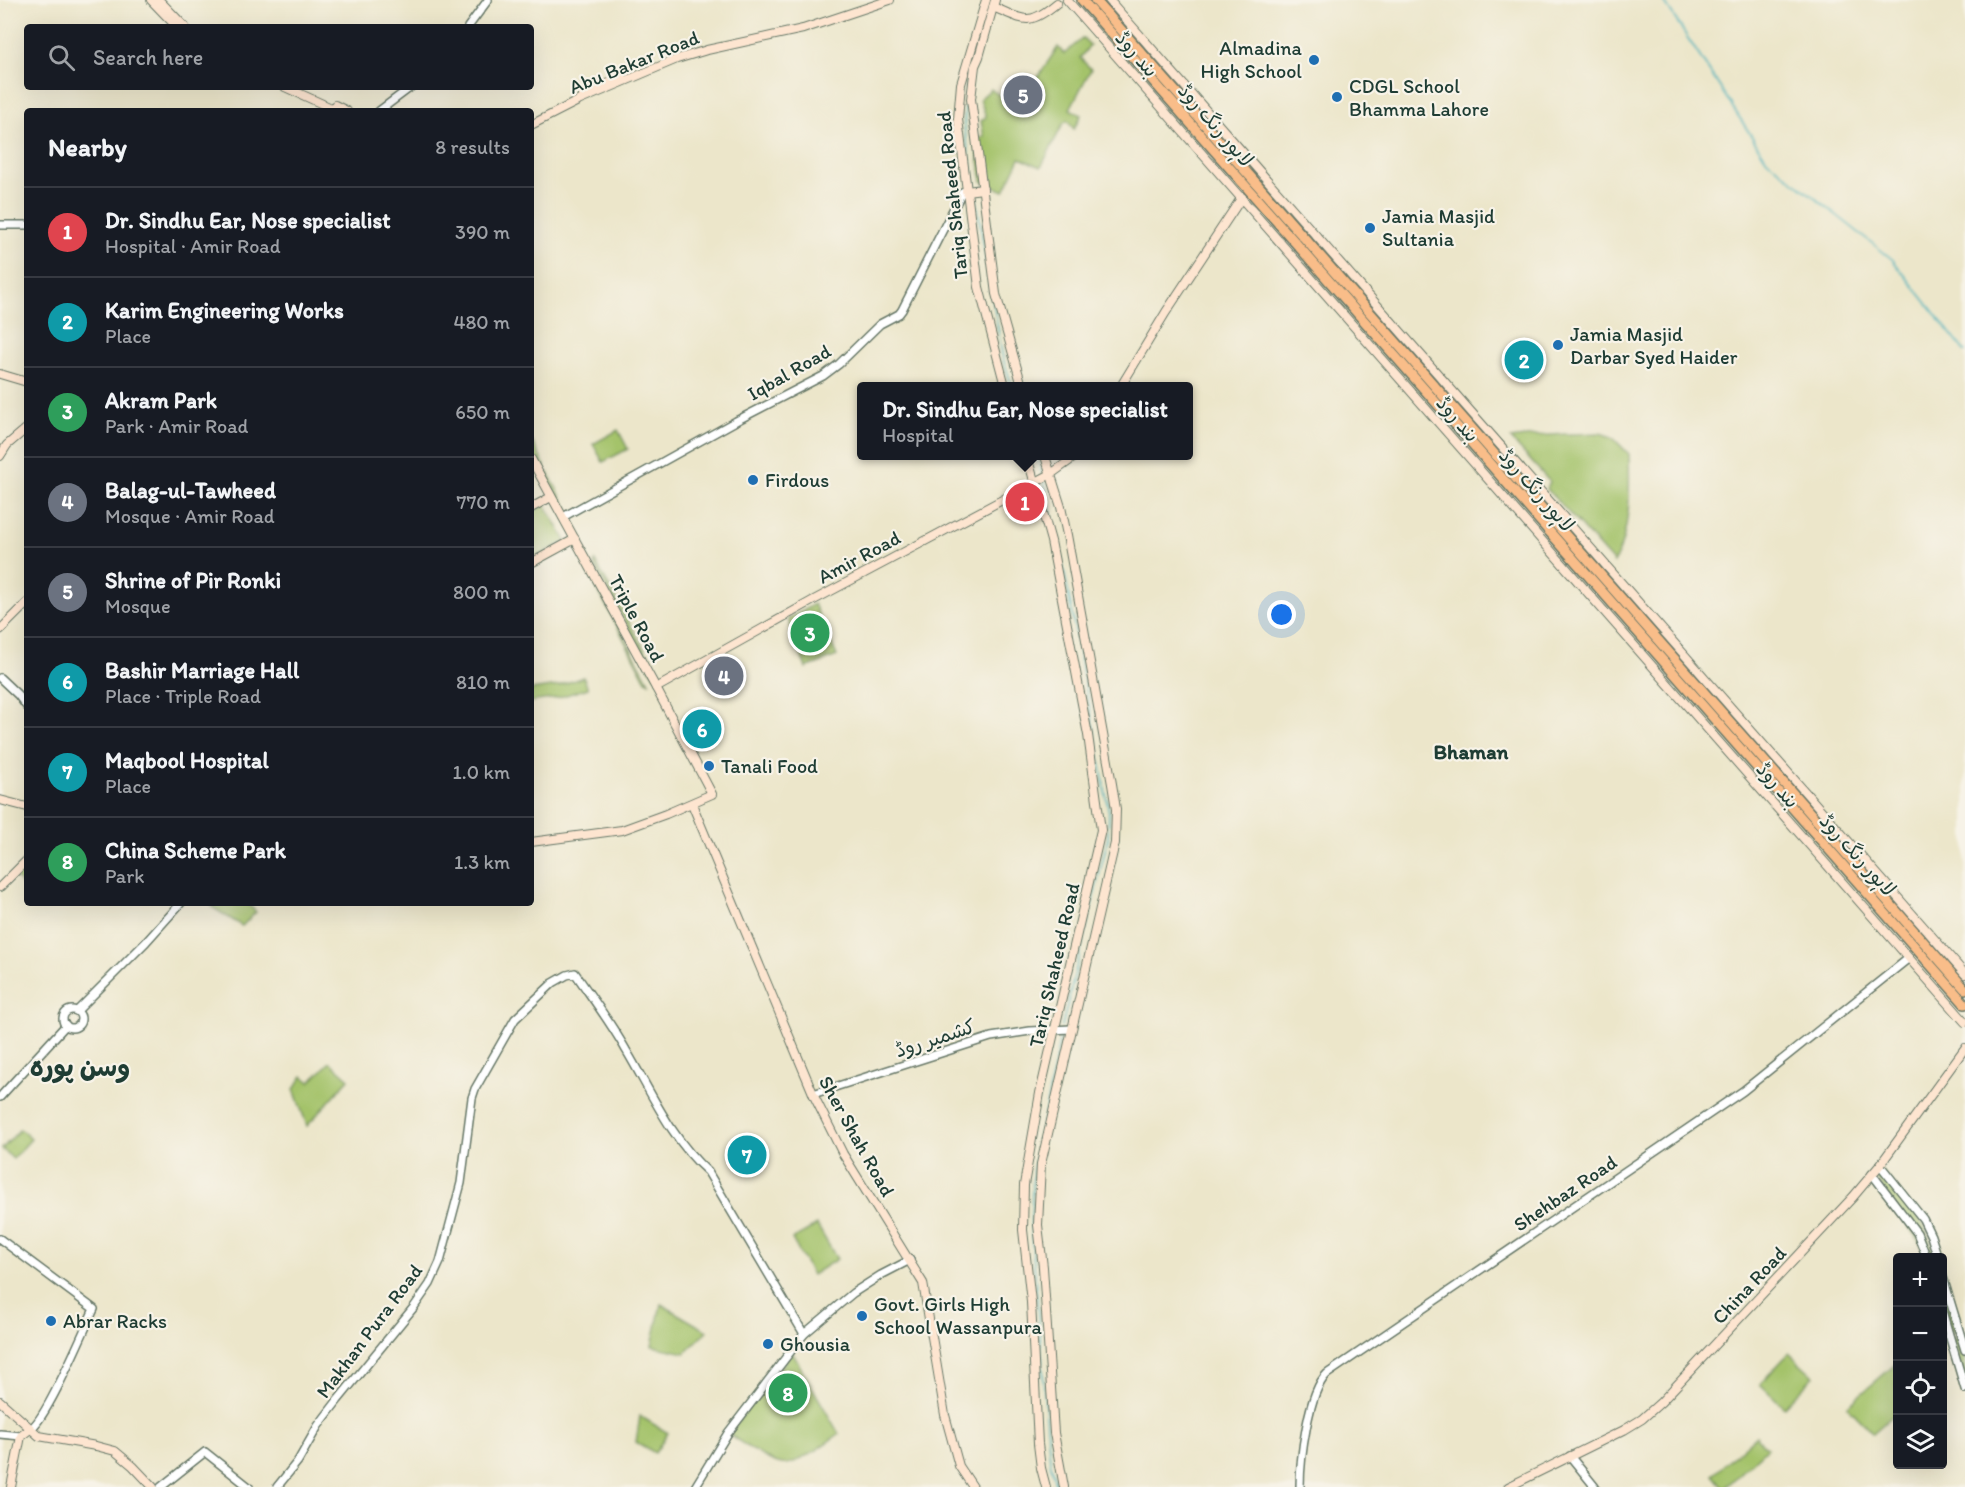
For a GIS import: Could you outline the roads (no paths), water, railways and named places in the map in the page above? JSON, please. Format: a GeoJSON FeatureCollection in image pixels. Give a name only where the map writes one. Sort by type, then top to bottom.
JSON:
{"type":"FeatureCollection","features":[{"type":"Feature","properties":{"kind":"highway","name":"لاہور رنگ روڈ"},"geometry":{"type":"LineString","coordinates":[[1082,0],[1965,1004]]}},
{"type":"Feature","properties":{"kind":"highway","name":"لاہور رنگ روڈ"},"geometry":{"type":"LineString","coordinates":[[1095,0],[1965,989]]}},
{"type":"Feature","properties":{"kind":"main road"},"geometry":{"type":"LineString","coordinates":[[151,0],[174,24]]}},
{"type":"Feature","properties":{"kind":"main road"},"geometry":{"type":"LineString","coordinates":[[159,0],[182,24]]}},
{"type":"Feature","properties":{"kind":"main road","name":"Abu Bakar Road"},"geometry":{"type":"LineString","coordinates":[[534,124],[696,48],[795,26],[873,0]]}},
{"type":"Feature","properties":{"kind":"main road","name":"Abu Bakar Road"},"geometry":{"type":"LineString","coordinates":[[534,118],[598,87],[687,55],[803,29],[890,0]]}},
{"type":"Feature","properties":{"kind":"main road","name":"Tariq Shaheed Road"},"geometry":{"type":"LineString","coordinates":[[986,0],[970,50],[958,103],[958,119],[979,287],[1004,382]]}},
{"type":"Feature","properties":{"kind":"main road","name":"بند روڈ"},"geometry":{"type":"LineString","coordinates":[[1067,0],[1965,1022]]}},
{"type":"Feature","properties":{"kind":"main road","name":"بند روڈ"},"geometry":{"type":"LineString","coordinates":[[1109,0],[1965,974]]}},
{"type":"Feature","properties":{"kind":"main road"},"geometry":{"type":"LineString","coordinates":[[994,3],[1017,18],[1026,20],[1035,19],[1057,3]]}},
{"type":"Feature","properties":{"kind":"main road","name":"Tariq Shaheed Road"},"geometry":{"type":"LineString","coordinates":[[994,3],[972,82],[971,99],[996,294],[1021,382]]}},
{"type":"Feature","properties":{"kind":"main road"},"geometry":{"type":"LineString","coordinates":[[292,90],[331,108]]}},
{"type":"Feature","properties":{"kind":"main road"},"geometry":{"type":"LineString","coordinates":[[302,90],[340,108]]}},
{"type":"Feature","properties":{"kind":"main road"},"geometry":{"type":"LineString","coordinates":[[967,191],[982,189]]}},
{"type":"Feature","properties":{"kind":"main road"},"geometry":{"type":"LineString","coordinates":[[1124,382],[1166,312],[1242,197]]}},
{"type":"Feature","properties":{"kind":"main road"},"geometry":{"type":"LineString","coordinates":[[0,374],[24,381]]}},
{"type":"Feature","properties":{"kind":"main road"},"geometry":{"type":"LineString","coordinates":[[0,456],[7,445],[24,431]]}},
{"type":"Feature","properties":{"kind":"main road","name":"Tariq Shaheed Road"},"geometry":{"type":"LineString","coordinates":[[1028,460],[1053,553],[1088,735],[1101,822],[1100,840],[1058,1028],[1040,1093],[1022,1206],[1031,1302],[1038,1444],[1041,1468],[1047,1487]]}},
{"type":"Feature","properties":{"kind":"main road","name":"Tariq Shaheed Road"},"geometry":{"type":"LineString","coordinates":[[1046,460],[1067,535],[1117,821],[1115,843],[1041,1164],[1038,1225],[1054,1433],[1064,1487]]}},
{"type":"Feature","properties":{"kind":"main road","name":"Amir Road"},"geometry":{"type":"LineString","coordinates":[[656,688],[812,601],[1050,475],[1071,460]]}},
{"type":"Feature","properties":{"kind":"main road","name":"Triple Road"},"geometry":{"type":"LineString","coordinates":[[534,465],[712,794],[692,804]]}},
{"type":"Feature","properties":{"kind":"main road"},"geometry":{"type":"LineString","coordinates":[[534,506],[551,497]]}},
{"type":"Feature","properties":{"kind":"main road"},"geometry":{"type":"LineString","coordinates":[[534,561],[575,538]]}},
{"type":"Feature","properties":{"kind":"main road"},"geometry":{"type":"LineString","coordinates":[[0,630],[24,606]]}},
{"type":"Feature","properties":{"kind":"main road"},"geometry":{"type":"LineString","coordinates":[[0,800],[24,806]]}},
{"type":"Feature","properties":{"kind":"main road"},"geometry":{"type":"LineString","coordinates":[[534,842],[622,830],[692,804]]}},
{"type":"Feature","properties":{"kind":"main road","name":"Sher Shah Road"},"geometry":{"type":"LineString","coordinates":[[692,804],[813,1094],[843,1154],[923,1283],[945,1415],[959,1466],[973,1487]]}},
{"type":"Feature","properties":{"kind":"main road"},"geometry":{"type":"LineString","coordinates":[[0,887],[24,863]]}},
{"type":"Feature","properties":{"kind":"main road","name":"China Road"},"geometry":{"type":"LineString","coordinates":[[1508,1487],[1624,1430],[1642,1419],[1661,1402],[1853,1197],[1880,1165],[1965,1048]]}},
{"type":"Feature","properties":{"kind":"main road"},"geometry":{"type":"LineString","coordinates":[[0,1401],[39,1436],[94,1445],[115,1451],[153,1487]]}},
{"type":"Feature","properties":{"kind":"main road"},"geometry":{"type":"LineString","coordinates":[[11,1487],[21,1436],[30,1429]]}},
{"type":"Feature","properties":{"kind":"street"},"geometry":{"type":"LineString","coordinates":[[470,24],[488,0]]}},
{"type":"Feature","properties":{"kind":"street"},"geometry":{"type":"LineString","coordinates":[[383,108],[407,90]]}},
{"type":"Feature","properties":{"kind":"street","name":"Iqbal Road"},"geometry":{"type":"LineString","coordinates":[[563,517],[833,370],[880,324],[899,315],[962,192],[967,191]]}},
{"type":"Feature","properties":{"kind":"street"},"geometry":{"type":"LineString","coordinates":[[0,225],[24,225]]}},
{"type":"Feature","properties":{"kind":"street"},"geometry":{"type":"LineString","coordinates":[[0,678],[24,703]]}},
{"type":"Feature","properties":{"kind":"street"},"geometry":{"type":"LineString","coordinates":[[77,1011],[178,906]]}},
{"type":"Feature","properties":{"kind":"street","name":"Shehbaz Road"},"geometry":{"type":"LineString","coordinates":[[1300,1487],[1300,1467],[1309,1417],[1319,1382],[1327,1374],[1733,1097],[1909,958]]}},
{"type":"Feature","properties":{"kind":"street","name":"Makhan Pura Road"},"geometry":{"type":"LineString","coordinates":[[277,1487],[298,1461],[318,1426],[430,1284],[440,1262],[461,1183],[475,1089],[515,1019],[553,983],[567,975],[574,973],[626,1048],[673,1131],[691,1156],[708,1172],[804,1334]]}},
{"type":"Feature","properties":{"kind":"street"},"geometry":{"type":"LineString","coordinates":[[77,1011],[81,1019],[79,1025],[72,1028],[66,1025],[63,1018],[66,1012],[77,1011]]}},
{"type":"Feature","properties":{"kind":"street"},"geometry":{"type":"LineString","coordinates":[[0,1097],[66,1025]]}},
{"type":"Feature","properties":{"kind":"street","name":"کشمیر روڈ"},"geometry":{"type":"LineString","coordinates":[[813,1094],[991,1037],[1058,1028],[1071,1029]]}},
{"type":"Feature","properties":{"kind":"street"},"geometry":{"type":"LineString","coordinates":[[1880,1165],[1923,1219],[1937,1253]]}},
{"type":"Feature","properties":{"kind":"street"},"geometry":{"type":"LineString","coordinates":[[1872,1174],[1917,1233],[1925,1253]]}},
{"type":"Feature","properties":{"kind":"street"},"geometry":{"type":"LineString","coordinates":[[0,1239],[94,1309],[52,1397],[36,1425],[30,1429]]}},
{"type":"Feature","properties":{"kind":"street"},"geometry":{"type":"LineString","coordinates":[[695,1487],[728,1433],[804,1334],[853,1293],[910,1260]]}},
{"type":"Feature","properties":{"kind":"street"},"geometry":{"type":"LineString","coordinates":[[1947,1290],[1965,1350]]}},
{"type":"Feature","properties":{"kind":"street"},"geometry":{"type":"LineString","coordinates":[[1947,1327],[1965,1389]]}},
{"type":"Feature","properties":{"kind":"street"},"geometry":{"type":"LineString","coordinates":[[1950,1336],[1960,1333]]}},
{"type":"Feature","properties":{"kind":"street"},"geometry":{"type":"LineString","coordinates":[[0,1434],[21,1436]]}},
{"type":"Feature","properties":{"kind":"street"},"geometry":{"type":"LineString","coordinates":[[161,1487],[205,1452],[249,1487]]}},
{"type":"Feature","properties":{"kind":"street"},"geometry":{"type":"LineString","coordinates":[[1570,1456],[1595,1487]]}},
{"type":"Feature","properties":{"kind":"waterway"},"geometry":{"type":"LineString","coordinates":[[974,186],[964,126],[967,80],[991,0]]}},
{"type":"Feature","properties":{"kind":"waterway"},"geometry":{"type":"LineString","coordinates":[[1663,0],[1767,160],[1892,259],[1965,352]]}},
{"type":"Feature","properties":{"kind":"waterway"},"geometry":{"type":"LineString","coordinates":[[975,193],[1003,359],[1011,382]]}},
{"type":"Feature","properties":{"kind":"waterway"},"geometry":{"type":"LineString","coordinates":[[1037,460],[1042,474]]}},
{"type":"Feature","properties":{"kind":"waterway"},"geometry":{"type":"LineString","coordinates":[[1044,481],[1066,581],[1109,812],[1108,838],[1062,1026]]}},
{"type":"Feature","properties":{"kind":"waterway"},"geometry":{"type":"LineString","coordinates":[[1056,1487],[1050,1461],[1031,1226],[1033,1172],[1061,1033]]}},
{"type":"Feature","properties":{"kind":"place","name":"Almadina High School"},"geometry":{"type":"Point","coordinates":[1314,60]}},
{"type":"Feature","properties":{"kind":"place","name":"Shrine of Pir Ronki"},"geometry":{"type":"Point","coordinates":[1023,95]}},
{"type":"Feature","properties":{"kind":"place","name":"CDGL School Bhamma Lahore"},"geometry":{"type":"Point","coordinates":[1337,97]}},
{"type":"Feature","properties":{"kind":"place","name":"Jamia Masjid Sultania"},"geometry":{"type":"Point","coordinates":[1370,228]}},
{"type":"Feature","properties":{"kind":"place","name":"Jamia Masjid Darbar Syed Haider"},"geometry":{"type":"Point","coordinates":[1558,345]}},
{"type":"Feature","properties":{"kind":"place","name":"Karim Engineering Works"},"geometry":{"type":"Point","coordinates":[1524,360]}},
{"type":"Feature","properties":{"kind":"place","name":"Firdous"},"geometry":{"type":"Point","coordinates":[753,480]}},
{"type":"Feature","properties":{"kind":"place","name":"Dr. Sindhu Ear, Nose specialist"},"geometry":{"type":"Point","coordinates":[1025,502]}},
{"type":"Feature","properties":{"kind":"place","name":"Akram Park"},"geometry":{"type":"Point","coordinates":[810,633]}},
{"type":"Feature","properties":{"kind":"place","name":"Balag-ul-Tawheed"},"geometry":{"type":"Point","coordinates":[724,676]}},
{"type":"Feature","properties":{"kind":"place","name":"Bashir Marriage Hall"},"geometry":{"type":"Point","coordinates":[702,729]}},
{"type":"Feature","properties":{"kind":"place","name":"Tanali Food"},"geometry":{"type":"Point","coordinates":[709,766]}},
{"type":"Feature","properties":{"kind":"place","name":"Maqbool Hospital"},"geometry":{"type":"Point","coordinates":[747,1155]}},
{"type":"Feature","properties":{"kind":"place","name":"Govt. Girls High School Wassanpura"},"geometry":{"type":"Point","coordinates":[862,1316]}},
{"type":"Feature","properties":{"kind":"place","name":"Abrar Racks"},"geometry":{"type":"Point","coordinates":[51,1321]}},
{"type":"Feature","properties":{"kind":"place","name":"Ghousia"},"geometry":{"type":"Point","coordinates":[768,1344]}},
{"type":"Feature","properties":{"kind":"place","name":"China Scheme Park"},"geometry":{"type":"Point","coordinates":[788,1393]}},
{"type":"Feature","properties":{"kind":"district","name":"Bhaman"},"geometry":{"type":"Point","coordinates":[1471,751]}},
{"type":"Feature","properties":{"kind":"district","name":"وسن پورہ"},"geometry":{"type":"Point","coordinates":[80,1067]}}]}
